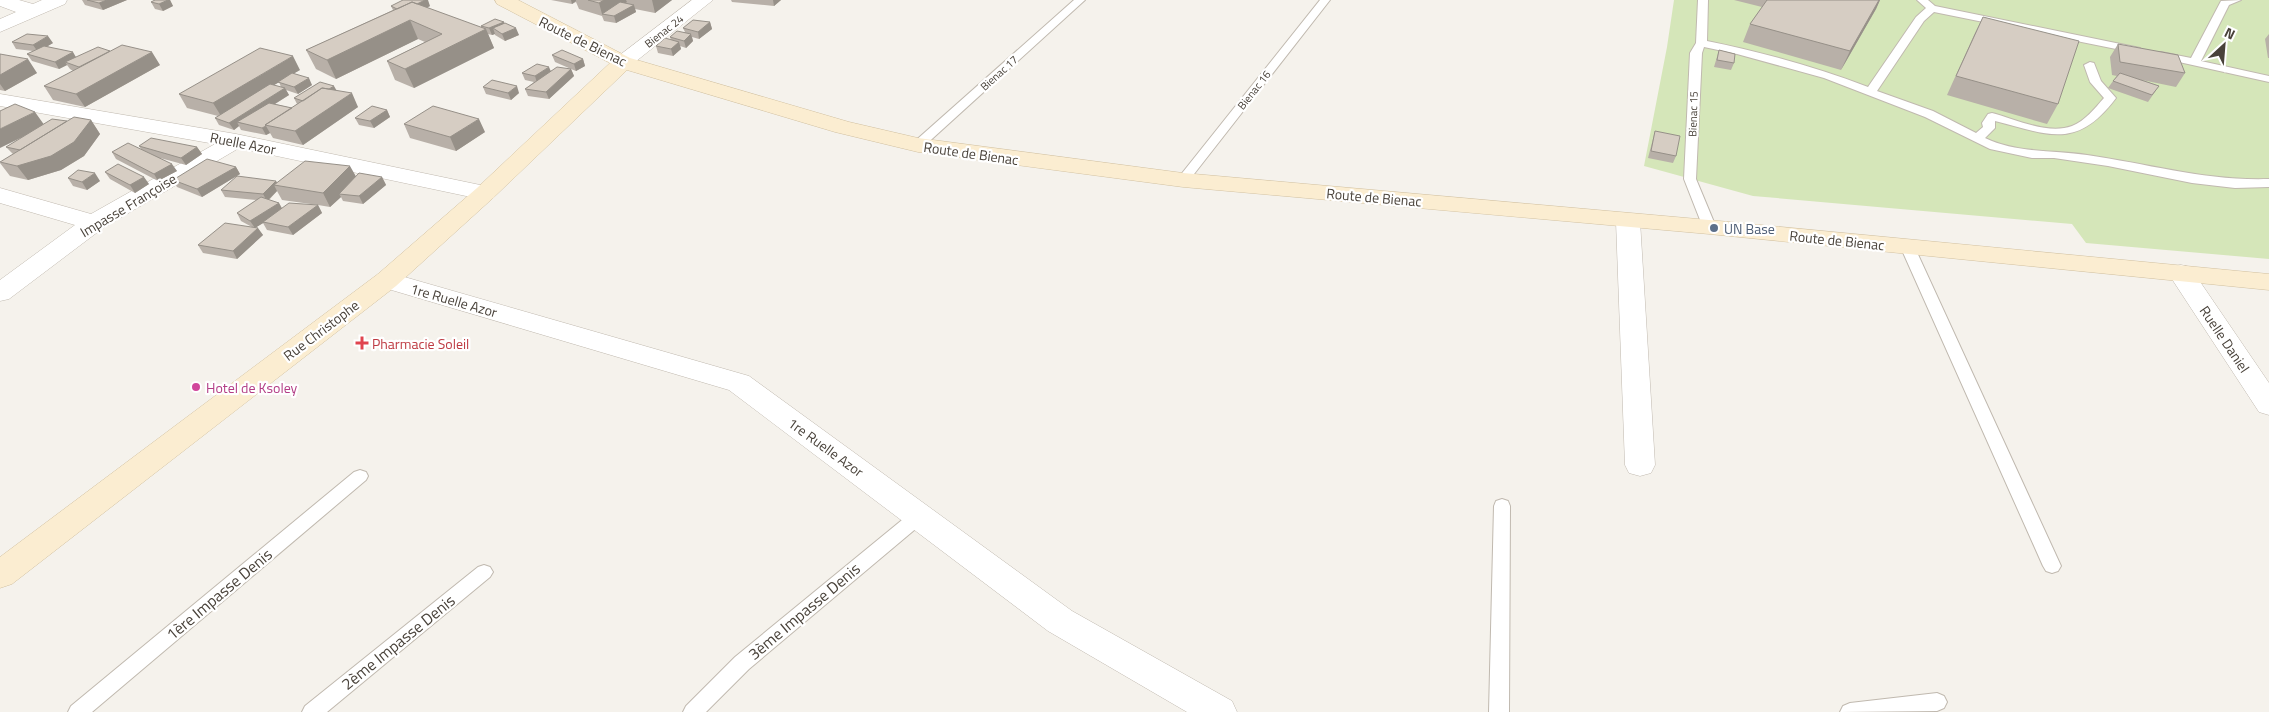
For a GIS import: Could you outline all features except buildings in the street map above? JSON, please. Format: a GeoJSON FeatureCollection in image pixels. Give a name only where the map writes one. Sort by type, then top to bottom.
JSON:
{"type":"FeatureCollection","features":[{"type":"Feature","properties":{"kind":"main road","name":"Route de Bienac"},"geometry":{"type":"LineString","coordinates":[[504,0],[623,62],[815,119],[918,145],[1182,180],[1709,227],[2269,282]]}},
{"type":"Feature","properties":{"kind":"main road","name":"Rue Christophe"},"geometry":{"type":"LineString","coordinates":[[0,576],[387,280],[485,193],[623,62]]}},
{"type":"Feature","properties":{"kind":"street"},"geometry":{"type":"LineString","coordinates":[[0,0],[34,11]]}},
{"type":"Feature","properties":{"kind":"street"},"geometry":{"type":"LineString","coordinates":[[0,26],[58,0]]}},
{"type":"Feature","properties":{"kind":"street","name":"Bienac 24"},"geometry":{"type":"LineString","coordinates":[[623,62],[704,0]]}},
{"type":"Feature","properties":{"kind":"street","name":"Ruelle Azor"},"geometry":{"type":"LineString","coordinates":[[0,100],[236,141],[485,193]]}},
{"type":"Feature","properties":{"kind":"street","name":"Impasse Françoise"},"geometry":{"type":"LineString","coordinates":[[0,293],[94,223],[236,141]]}},
{"type":"Feature","properties":{"kind":"street"},"geometry":{"type":"LineString","coordinates":[[0,195],[94,223]]}},
{"type":"Feature","properties":{"kind":"street"},"geometry":{"type":"LineString","coordinates":[[1628,221],[1640,465]]}},
{"type":"Feature","properties":{"kind":"street","name":"Ruelle Daniel"},"geometry":{"type":"LineString","coordinates":[[2181,273],[2269,405]]}},
{"type":"Feature","properties":{"kind":"street","name":"1re Ruelle Azor"},"geometry":{"type":"LineString","coordinates":[[387,280],[739,383],[1060,621],[1219,712]]}},
{"type":"Feature","properties":{"kind":"lane","name":"Bienac 17"},"geometry":{"type":"LineString","coordinates":[[918,145],[1080,0]]}},
{"type":"Feature","properties":{"kind":"lane","name":"Bienac 16"},"geometry":{"type":"LineString","coordinates":[[1182,180],[1325,0]]}},
{"type":"Feature","properties":{"kind":"lane","name":"Bienac 15"},"geometry":{"type":"LineString","coordinates":[[1703,0],[1701,43],[1696,53],[1690,179],[1709,227]]}},
{"type":"Feature","properties":{"kind":"lane"},"geometry":{"type":"LineString","coordinates":[[1922,0],[1932,8],[2196,62],[2269,79]]}},
{"type":"Feature","properties":{"kind":"lane"},"geometry":{"type":"LineString","coordinates":[[2196,62],[2225,3],[2236,0]]}},
{"type":"Feature","properties":{"kind":"lane"},"geometry":{"type":"LineString","coordinates":[[1870,93],[1920,19],[1932,8]]}},
{"type":"Feature","properties":{"kind":"lane"},"geometry":{"type":"LineString","coordinates":[[1701,43],[1785,63],[1828,76],[1929,114],[1990,145],[2020,152],[2054,154],[2108,162],[2192,180],[2235,184],[2269,183]]}},
{"type":"Feature","properties":{"kind":"lane"},"geometry":{"type":"LineString","coordinates":[[1977,140],[1989,128],[1988,123],[1992,117],[2050,131],[2073,130],[2099,110],[2110,98],[2096,82],[2090,65]]}},
{"type":"Feature","properties":{"kind":"lane"},"geometry":{"type":"LineString","coordinates":[[1908,248],[2052,566]]}},
{"type":"Feature","properties":{"kind":"lane","name":"1ère Impasse Denis"},"geometry":{"type":"LineString","coordinates":[[78,712],[360,476]]}},
{"type":"Feature","properties":{"kind":"lane"},"geometry":{"type":"LineString","coordinates":[[1499,712],[1502,506]]}},
{"type":"Feature","properties":{"kind":"lane","name":"3ème Impasse Denis"},"geometry":{"type":"LineString","coordinates":[[693,712],[742,663],[919,516]]}},
{"type":"Feature","properties":{"kind":"lane","name":"2ème Impasse Denis"},"geometry":{"type":"LineString","coordinates":[[312,712],[484,572]]}},
{"type":"Feature","properties":{"kind":"lane"},"geometry":{"type":"LineString","coordinates":[[1850,712],[1937,702]]}},
{"type":"Feature","properties":{"kind":"green space"},"geometry":{"type":"Polygon","coordinates":[[[1674,0],[2269,0],[2269,259],[2086,243],[2072,224],[1753,196],[1644,166],[1674,0]]]}},
{"type":"Feature","properties":{"kind":"place","name":"UN Base"},"geometry":{"type":"Point","coordinates":[1714,228]}},
{"type":"Feature","properties":{"kind":"place","name":"Pharmacie Soleil"},"geometry":{"type":"Point","coordinates":[362,343]}},
{"type":"Feature","properties":{"kind":"place","name":"Hotel de Ksoley"},"geometry":{"type":"Point","coordinates":[196,387]}}]}
